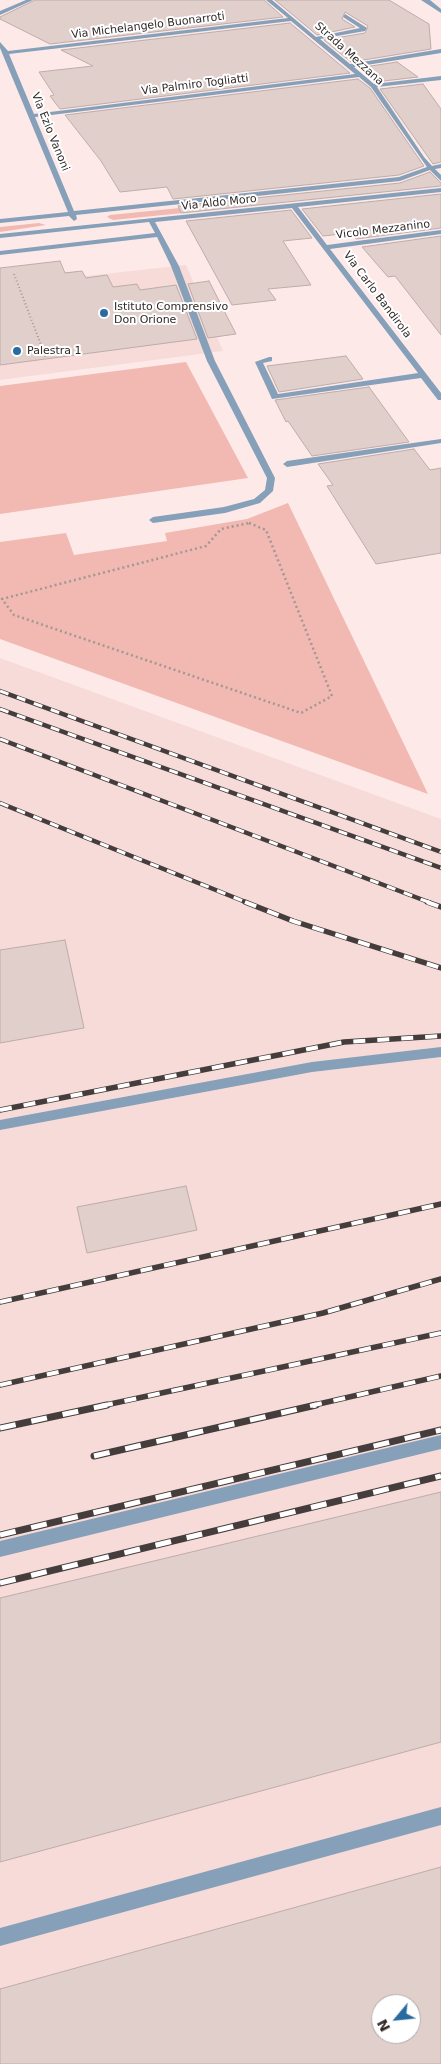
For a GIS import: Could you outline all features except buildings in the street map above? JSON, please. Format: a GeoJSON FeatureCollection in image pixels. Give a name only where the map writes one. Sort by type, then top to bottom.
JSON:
{"type":"FeatureCollection","features":[{"type":"Feature","properties":{"kind":"street"},"geometry":{"type":"LineString","coordinates":[[0,13],[30,0]]}},
{"type":"Feature","properties":{"kind":"street","name":"Strada Mezzana"},"geometry":{"type":"LineString","coordinates":[[269,0],[373,86],[430,168],[441,180]]}},
{"type":"Feature","properties":{"kind":"street"},"geometry":{"type":"LineString","coordinates":[[427,0],[424,0],[441,11]]}},
{"type":"Feature","properties":{"kind":"street"},"geometry":{"type":"LineString","coordinates":[[317,38],[365,29],[346,16]]}},
{"type":"Feature","properties":{"kind":"street","name":"Via Michelangelo Buonarroti"},"geometry":{"type":"LineString","coordinates":[[6,53],[293,19]]}},
{"type":"Feature","properties":{"kind":"street","name":"Via Ezio Vanoni"},"geometry":{"type":"LineString","coordinates":[[0,44],[6,53],[78,228]]}},
{"type":"Feature","properties":{"kind":"street"},"geometry":{"type":"LineString","coordinates":[[350,66],[441,52]]}},
{"type":"Feature","properties":{"kind":"street","name":"Via Palmiro Togliatti"},"geometry":{"type":"LineString","coordinates":[[32,116],[360,75]]}},
{"type":"Feature","properties":{"kind":"street"},"geometry":{"type":"LineString","coordinates":[[373,86],[441,78]]}},
{"type":"Feature","properties":{"kind":"street","name":"Via Aldo Moro"},"geometry":{"type":"LineString","coordinates":[[0,221],[400,179],[441,166]]}},
{"type":"Feature","properties":{"kind":"street","name":"Via Aldo Moro"},"geometry":{"type":"LineString","coordinates":[[0,236],[441,190]]}},
{"type":"Feature","properties":{"kind":"street","name":"Via Carlo Bandirola"},"geometry":{"type":"LineString","coordinates":[[294,205],[441,398]]}},
{"type":"Feature","properties":{"kind":"street"},"geometry":{"type":"LineString","coordinates":[[151,220],[175,266],[211,361],[271,478],[269,491],[257,501],[225,510],[153,520]]}},
{"type":"Feature","properties":{"kind":"street","name":"Vicolo Mezzanino"},"geometry":{"type":"LineString","coordinates":[[327,247],[441,232]]}},
{"type":"Feature","properties":{"kind":"street"},"geometry":{"type":"LineString","coordinates":[[3,253],[159,235]]}},
{"type":"Feature","properties":{"kind":"street"},"geometry":{"type":"LineString","coordinates":[[269,359],[259,362],[275,396],[423,375]]}},
{"type":"Feature","properties":{"kind":"street"},"geometry":{"type":"LineString","coordinates":[[286,464],[441,441]]}},
{"type":"Feature","properties":{"kind":"street"},"geometry":{"type":"LineString","coordinates":[[0,1125],[312,1067],[441,1052]]}},
{"type":"Feature","properties":{"kind":"street"},"geometry":{"type":"LineString","coordinates":[[0,1549],[441,1442]]}},
{"type":"Feature","properties":{"kind":"street"},"geometry":{"type":"LineString","coordinates":[[0,1937],[441,1816]]}},
{"type":"Feature","properties":{"kind":"path"},"geometry":{"type":"LineString","coordinates":[[3,253],[46,358]]}},
{"type":"Feature","properties":{"kind":"path"},"geometry":{"type":"LineString","coordinates":[[249,523],[266,530],[332,696],[301,713],[14,616],[2,599],[206,546],[220,529],[249,523]]}},
{"type":"Feature","properties":{"kind":"shaded area"},"geometry":{"type":"Polygon","coordinates":[[[210,205],[213,210],[113,220],[107,217],[110,215],[210,205]]]}},
{"type":"Feature","properties":{"kind":"shaded area"},"geometry":{"type":"Polygon","coordinates":[[[39,223],[46,225],[0,232],[0,227],[39,223]]]}},
{"type":"Feature","properties":{"kind":"shaded area","name":"Istituto Comprensivo Don Orione"},"geometry":{"type":"Polygon","coordinates":[[[60,261],[64,272],[82,271],[85,276],[186,265],[223,351],[0,380],[0,270],[60,261]]]}},
{"type":"Feature","properties":{"kind":"shaded area"},"geometry":{"type":"Polygon","coordinates":[[[186,362],[248,478],[0,514],[0,386],[186,362]]]}},
{"type":"Feature","properties":{"kind":"shaded area"},"geometry":{"type":"Polygon","coordinates":[[[288,503],[428,794],[0,639],[0,542],[66,533],[74,555],[167,541],[165,533],[247,519],[288,503]]]}},
{"type":"Feature","properties":{"kind":"shaded area"},"geometry":{"type":"Polygon","coordinates":[[[0,658],[441,819],[441,2064],[0,2064],[0,658]]]}},
{"type":"Feature","properties":{"kind":"railway"},"geometry":{"type":"LineString","coordinates":[[0,691],[441,852]]}},
{"type":"Feature","properties":{"kind":"railway"},"geometry":{"type":"LineString","coordinates":[[0,709],[441,868]]}},
{"type":"Feature","properties":{"kind":"railway"},"geometry":{"type":"LineString","coordinates":[[0,739],[431,903]]}},
{"type":"Feature","properties":{"kind":"railway"},"geometry":{"type":"LineString","coordinates":[[0,803],[248,903]]}},
{"type":"Feature","properties":{"kind":"railway"},"geometry":{"type":"LineString","coordinates":[[245,902],[293,921],[441,968]]}},
{"type":"Feature","properties":{"kind":"railway"},"geometry":{"type":"LineString","coordinates":[[427,902],[441,907]]}},
{"type":"Feature","properties":{"kind":"railway"},"geometry":{"type":"LineString","coordinates":[[0,1110],[344,1042],[441,1036]]}},
{"type":"Feature","properties":{"kind":"railway"},"geometry":{"type":"LineString","coordinates":[[0,1302],[441,1204]]}},
{"type":"Feature","properties":{"kind":"railway"},"geometry":{"type":"LineString","coordinates":[[0,1385],[323,1313],[441,1279]]}},
{"type":"Feature","properties":{"kind":"railway"},"geometry":{"type":"LineString","coordinates":[[101,1406],[441,1333]]}},
{"type":"Feature","properties":{"kind":"railway"},"geometry":{"type":"LineString","coordinates":[[310,1406],[441,1376]]}},
{"type":"Feature","properties":{"kind":"railway"},"geometry":{"type":"LineString","coordinates":[[0,1428],[107,1405]]}},
{"type":"Feature","properties":{"kind":"railway"},"geometry":{"type":"LineString","coordinates":[[94,1456],[316,1405]]}},
{"type":"Feature","properties":{"kind":"railway"},"geometry":{"type":"LineString","coordinates":[[0,1535],[441,1430]]}},
{"type":"Feature","properties":{"kind":"railway"},"geometry":{"type":"LineString","coordinates":[[0,1583],[441,1476]]}},
{"type":"Feature","properties":{"kind":"place","name":"Istituto Comprensivo Don Orione"},"geometry":{"type":"Point","coordinates":[104,313]}},
{"type":"Feature","properties":{"kind":"place","name":"Palestra 1"},"geometry":{"type":"Point","coordinates":[17,351]}}]}
